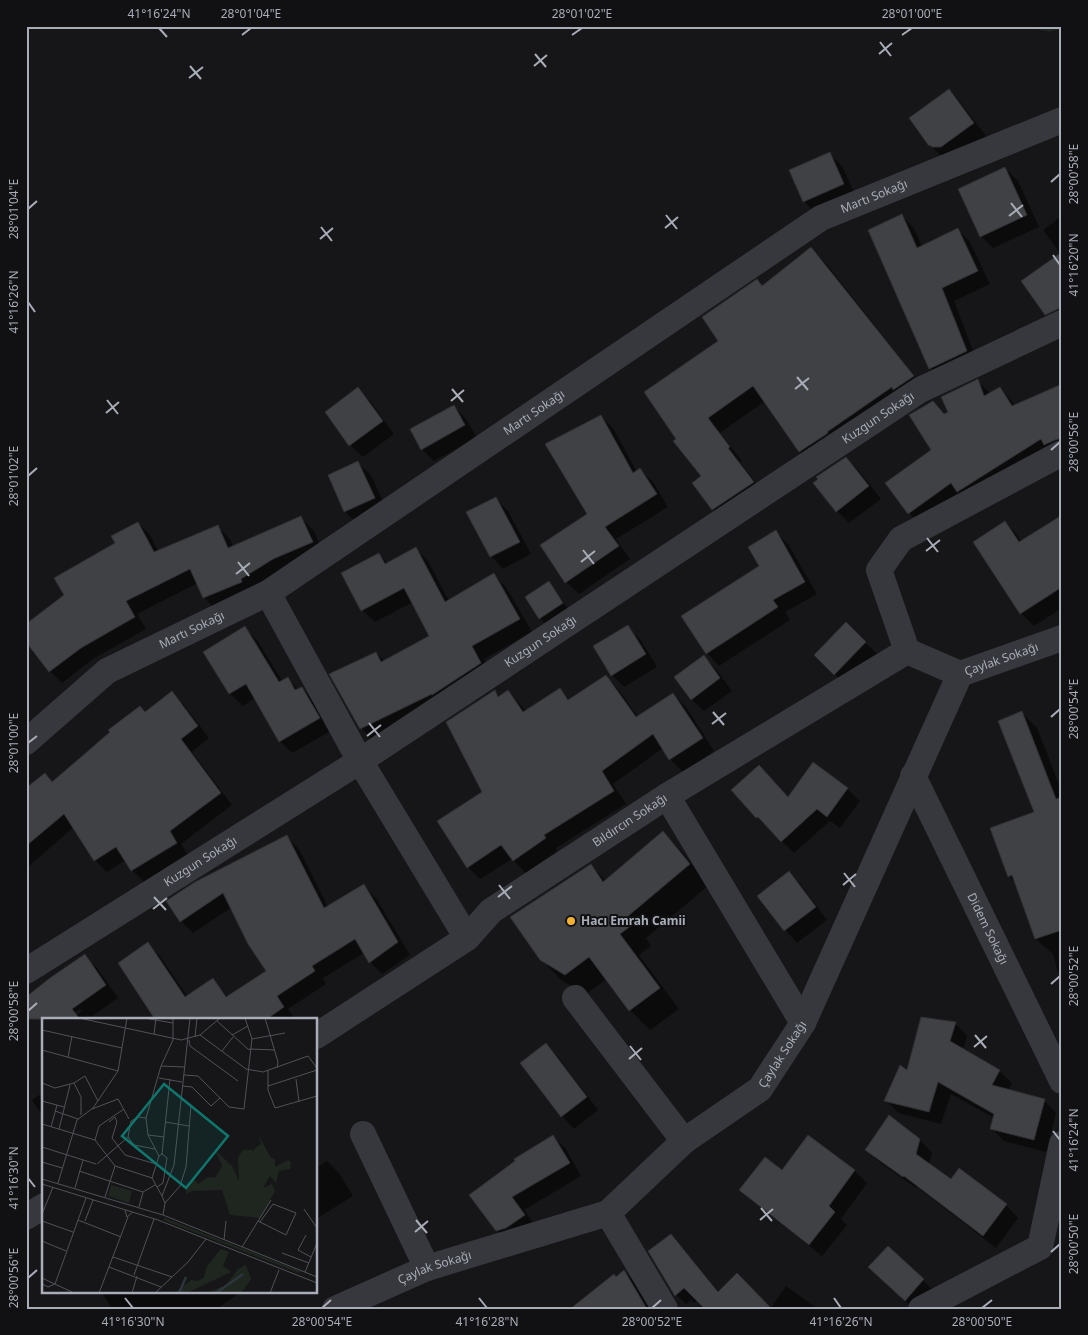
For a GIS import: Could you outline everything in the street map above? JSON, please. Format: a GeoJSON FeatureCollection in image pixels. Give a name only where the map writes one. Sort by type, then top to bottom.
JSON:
{"type":"FeatureCollection","features":[{"type":"Feature","properties":{"kind":"street","name":"Martı Sokağı"},"geometry":{"type":"LineString","coordinates":[[26,742],[107,671],[268,593],[821,218],[1062,120]]}},
{"type":"Feature","properties":{"kind":"street","name":"Kuzgun Sokağı"},"geometry":{"type":"LineString","coordinates":[[26,971],[360,761],[920,390],[1062,323]]}},
{"type":"Feature","properties":{"kind":"street"},"geometry":{"type":"LineString","coordinates":[[960,674],[907,651],[879,570],[901,539],[1062,453]]}},
{"type":"Feature","properties":{"kind":"street"},"geometry":{"type":"LineString","coordinates":[[268,593],[360,761],[467,938]]}},
{"type":"Feature","properties":{"kind":"street","name":"Çaylak Sokağı"},"geometry":{"type":"LineString","coordinates":[[335,1309],[427,1268],[608,1213],[684,1141],[760,1089],[803,1023],[960,674],[1062,638]]}},
{"type":"Feature","properties":{"kind":"street","name":"Bıldırcın Sokağı"},"geometry":{"type":"LineString","coordinates":[[318,1035],[467,938],[491,912],[667,796],[907,651]]}},
{"type":"Feature","properties":{"kind":"street","name":"Didem Sokağı"},"geometry":{"type":"LineString","coordinates":[[913,776],[1062,1081]]}},
{"type":"Feature","properties":{"kind":"street"},"geometry":{"type":"LineString","coordinates":[[667,796],[803,1023]]}},
{"type":"Feature","properties":{"kind":"street"},"geometry":{"type":"LineString","coordinates":[[575,998],[684,1141]]}},
{"type":"Feature","properties":{"kind":"street"},"geometry":{"type":"LineString","coordinates":[[363,1134],[427,1268]]}},
{"type":"Feature","properties":{"kind":"street"},"geometry":{"type":"LineString","coordinates":[[921,1309],[1051,1249],[1062,1144]]}},
{"type":"Feature","properties":{"kind":"street"},"geometry":{"type":"LineString","coordinates":[[26,1217],[42,1207]]}},
{"type":"Feature","properties":{"kind":"street"},"geometry":{"type":"LineString","coordinates":[[608,1213],[666,1309]]}},
{"type":"Feature","properties":{"kind":"shaded area"},"geometry":{"type":"Polygon","coordinates":[[[1025,26],[1062,26],[1062,28],[1050,32],[1025,26]]]}},
{"type":"Feature","properties":{"kind":"building"},"geometry":{"type":"Polygon","coordinates":[[[949,89],[974,123],[941,147],[932,147],[929,146],[909,118],[949,89]]]}},
{"type":"Feature","properties":{"kind":"building"},"geometry":{"type":"Polygon","coordinates":[[[830,152],[844,184],[803,202],[789,170],[830,152]]]}},
{"type":"Feature","properties":{"kind":"building"},"geometry":{"type":"Polygon","coordinates":[[[1005,167],[1027,215],[980,237],[958,189],[1005,167]]]}},
{"type":"Feature","properties":{"kind":"building"},"geometry":{"type":"Polygon","coordinates":[[[902,214],[917,248],[958,228],[978,271],[942,288],[967,351],[929,369],[868,230],[902,214]]]}},
{"type":"Feature","properties":{"kind":"building"},"geometry":{"type":"Polygon","coordinates":[[[811,247],[914,376],[893,390],[892,387],[799,452],[753,386],[708,418],[754,482],[712,510],[692,483],[701,476],[673,441],[676,439],[644,392],[718,341],[702,317],[757,279],[762,286],[811,247]]]}},
{"type":"Feature","properties":{"kind":"building"},"geometry":{"type":"Polygon","coordinates":[[[1062,252],[1062,307],[1045,315],[1021,281],[1062,252]]]}},
{"type":"Feature","properties":{"kind":"building"},"geometry":{"type":"Polygon","coordinates":[[[978,379],[984,396],[1000,387],[1012,406],[1062,384],[1062,438],[1044,445],[1041,439],[957,492],[951,483],[908,514],[885,483],[931,450],[909,415],[933,401],[944,414],[948,412],[941,397],[978,379]]]}},
{"type":"Feature","properties":{"kind":"building"},"geometry":{"type":"Polygon","coordinates":[[[358,387],[383,421],[349,446],[325,412],[358,387]]]}},
{"type":"Feature","properties":{"kind":"building"},"geometry":{"type":"Polygon","coordinates":[[[454,405],[465,425],[421,450],[410,429],[454,405]]]}},
{"type":"Feature","properties":{"kind":"building"},"geometry":{"type":"Polygon","coordinates":[[[601,415],[633,473],[640,468],[657,494],[605,527],[619,546],[565,583],[540,545],[587,514],[545,444],[601,415]]]}},
{"type":"Feature","properties":{"kind":"building"},"geometry":{"type":"Polygon","coordinates":[[[846,457],[869,486],[836,512],[813,483],[818,479],[816,477],[846,457]]]}},
{"type":"Feature","properties":{"kind":"building"},"geometry":{"type":"Polygon","coordinates":[[[358,461],[375,498],[344,512],[328,475],[358,461]]]}},
{"type":"Feature","properties":{"kind":"building"},"geometry":{"type":"Polygon","coordinates":[[[496,497],[520,542],[490,557],[466,512],[496,497]]]}},
{"type":"Feature","properties":{"kind":"building"},"geometry":{"type":"Polygon","coordinates":[[[1062,515],[1062,587],[1020,614],[973,542],[1005,521],[1019,542],[1062,515]]]}},
{"type":"Feature","properties":{"kind":"building"},"geometry":{"type":"Polygon","coordinates":[[[301,516],[313,542],[273,559],[241,579],[242,582],[203,598],[190,569],[126,601],[135,617],[81,648],[49,672],[26,642],[26,624],[64,595],[54,578],[115,543],[111,536],[138,522],[154,552],[218,525],[228,548],[301,516]]]}},
{"type":"Feature","properties":{"kind":"building"},"geometry":{"type":"Polygon","coordinates":[[[776,530],[805,582],[773,600],[778,607],[706,654],[681,616],[759,566],[748,547],[776,530]]]}},
{"type":"Feature","properties":{"kind":"building"},"geometry":{"type":"Polygon","coordinates":[[[416,547],[445,602],[494,573],[520,619],[472,646],[481,663],[432,695],[360,729],[329,674],[376,652],[381,662],[429,636],[404,588],[361,611],[341,573],[379,553],[385,564],[416,547]]]}},
{"type":"Feature","properties":{"kind":"building"},"geometry":{"type":"Polygon","coordinates":[[[549,581],[563,603],[539,619],[525,597],[549,581]]]}},
{"type":"Feature","properties":{"kind":"building"},"geometry":{"type":"Polygon","coordinates":[[[846,622],[866,642],[834,675],[814,655],[846,622]]]}},
{"type":"Feature","properties":{"kind":"building"},"geometry":{"type":"Polygon","coordinates":[[[628,625],[646,654],[611,676],[593,646],[628,625]]]}},
{"type":"Feature","properties":{"kind":"building"},"geometry":{"type":"Polygon","coordinates":[[[245,626],[279,682],[288,677],[295,690],[302,687],[320,718],[279,742],[246,684],[229,694],[203,652],[245,626]]]}},
{"type":"Feature","properties":{"kind":"building"},"geometry":{"type":"Polygon","coordinates":[[[704,655],[720,678],[691,700],[674,677],[704,655]]]}},
{"type":"Feature","properties":{"kind":"building"},"geometry":{"type":"Polygon","coordinates":[[[606,675],[636,717],[673,693],[703,738],[669,760],[653,734],[602,771],[614,791],[544,835],[546,838],[513,861],[501,845],[467,868],[437,821],[482,792],[446,722],[495,690],[498,697],[508,690],[523,712],[560,688],[568,700],[606,675]]]}},
{"type":"Feature","properties":{"kind":"building"},"geometry":{"type":"Polygon","coordinates":[[[172,691],[198,726],[181,739],[221,793],[170,831],[177,843],[131,871],[116,847],[94,861],[64,814],[26,846],[26,788],[45,773],[52,782],[110,732],[108,730],[140,706],[145,712],[172,691]]]}},
{"type":"Feature","properties":{"kind":"building"},"geometry":{"type":"Polygon","coordinates":[[[1022,711],[1056,799],[1062,797],[1062,930],[1035,939],[1012,875],[1008,877],[990,828],[1034,812],[998,721],[1022,711]]]}},
{"type":"Feature","properties":{"kind":"building"},"geometry":{"type":"Polygon","coordinates":[[[813,762],[848,788],[827,817],[817,809],[781,842],[731,790],[759,765],[788,797],[813,762]]]}},
{"type":"Feature","properties":{"kind":"building"},"geometry":{"type":"Polygon","coordinates":[[[663,831],[690,864],[627,917],[632,925],[620,934],[660,988],[629,1011],[589,957],[565,975],[540,960],[510,917],[591,864],[603,882],[663,831]]]}},
{"type":"Feature","properties":{"kind":"building"},"geometry":{"type":"Polygon","coordinates":[[[287,835],[324,908],[364,884],[398,942],[369,963],[355,939],[312,966],[315,971],[277,996],[284,1007],[268,1018],[154,1018],[118,963],[148,942],[185,997],[213,978],[226,997],[266,971],[248,944],[223,893],[180,922],[166,901],[195,882],[287,835]]]}},
{"type":"Feature","properties":{"kind":"building"},"geometry":{"type":"Polygon","coordinates":[[[789,871],[816,907],[784,931],[757,896],[789,871]]]}},
{"type":"Feature","properties":{"kind":"building"},"geometry":{"type":"Polygon","coordinates":[[[85,954],[106,985],[72,1009],[79,1018],[26,1019],[26,997],[85,954]]]}},
{"type":"Feature","properties":{"kind":"building"},"geometry":{"type":"Polygon","coordinates":[[[921,1017],[956,1022],[950,1041],[1000,1070],[992,1085],[1045,1099],[1034,1140],[990,1129],[994,1114],[938,1082],[929,1112],[884,1101],[900,1065],[907,1070],[921,1017]]]}},
{"type":"Feature","properties":{"kind":"building"},"geometry":{"type":"Polygon","coordinates":[[[546,1043],[587,1097],[561,1117],[520,1063],[546,1043]]]}},
{"type":"Feature","properties":{"kind":"building"},"geometry":{"type":"Polygon","coordinates":[[[889,1115],[920,1139],[916,1154],[951,1179],[959,1168],[1007,1204],[983,1236],[904,1176],[865,1150],[889,1115]]]}},
{"type":"Feature","properties":{"kind":"building"},"geometry":{"type":"Polygon","coordinates":[[[553,1135],[570,1163],[512,1197],[525,1215],[506,1228],[496,1231],[469,1195],[515,1161],[514,1159],[553,1135]]]}},
{"type":"Feature","properties":{"kind":"building"},"geometry":{"type":"Polygon","coordinates":[[[808,1135],[855,1170],[829,1206],[835,1212],[809,1245],[739,1190],[765,1157],[782,1170],[808,1135]]]}},
{"type":"Feature","properties":{"kind":"building"},"geometry":{"type":"Polygon","coordinates":[[[671,1234],[718,1292],[737,1273],[772,1309],[701,1309],[703,1307],[684,1288],[675,1296],[648,1251],[671,1234]]]}},
{"type":"Feature","properties":{"kind":"building"},"geometry":{"type":"Polygon","coordinates":[[[888,1246],[924,1279],[905,1301],[868,1267],[888,1246]]]}},
{"type":"Feature","properties":{"kind":"building"},"geometry":{"type":"Polygon","coordinates":[[[624,1270],[647,1309],[570,1309],[614,1274],[616,1277],[624,1270]]]}},
{"type":"Feature","properties":{"kind":"place","name":"Hacı Emrah Camii"},"geometry":{"type":"Point","coordinates":[571,921]}}]}
